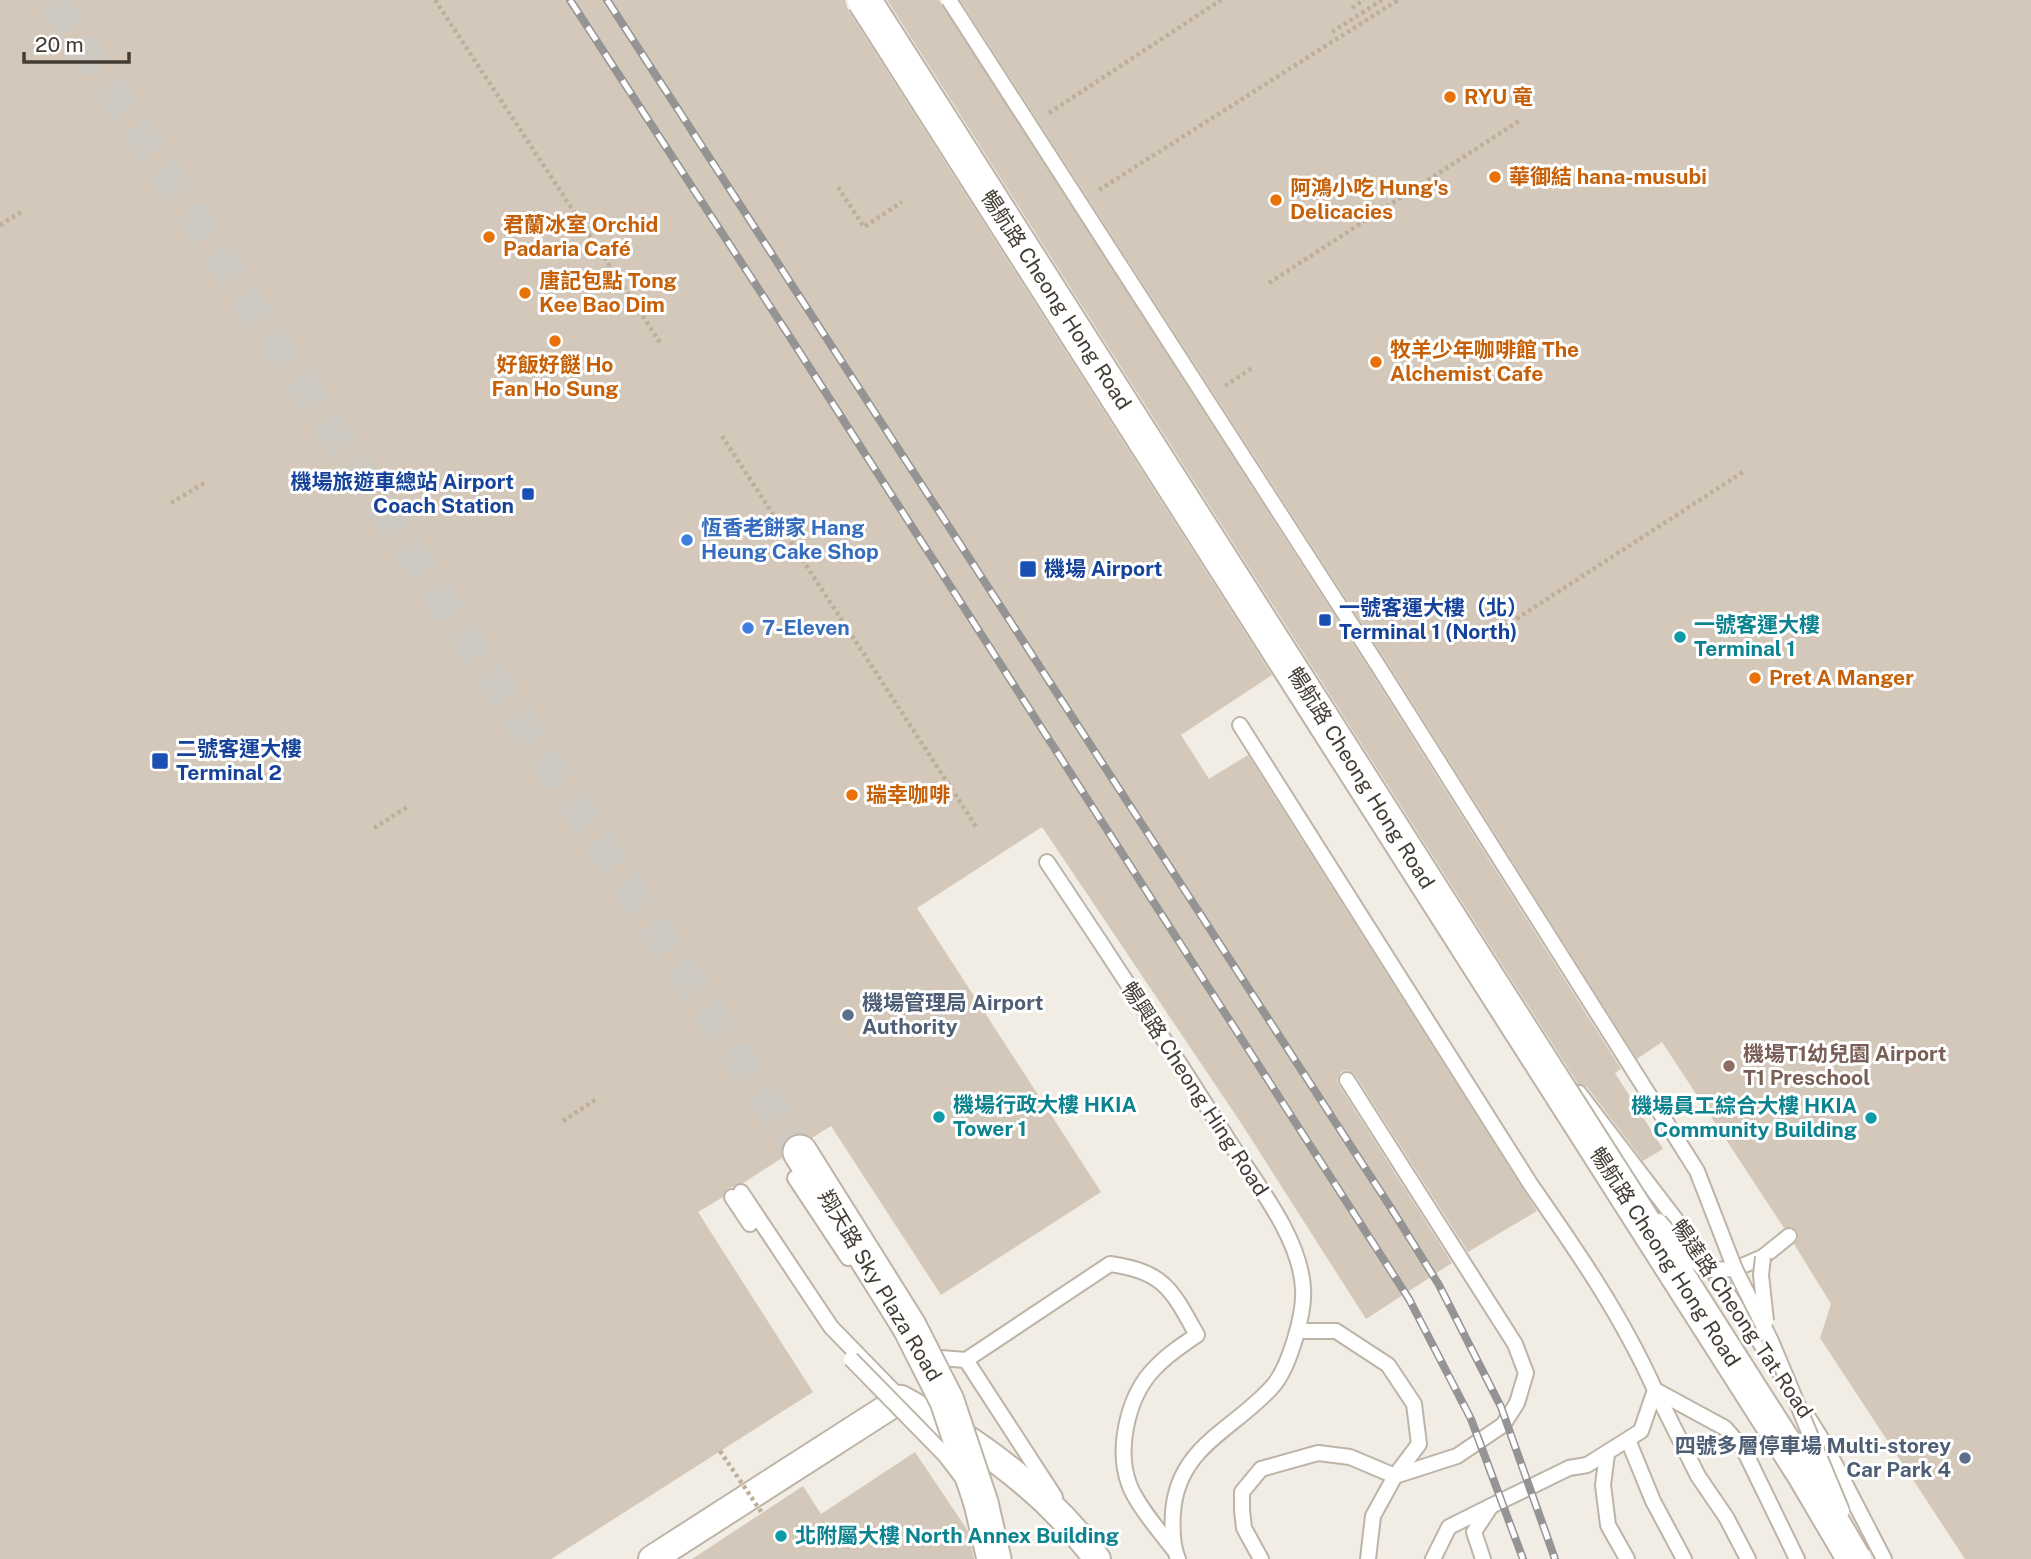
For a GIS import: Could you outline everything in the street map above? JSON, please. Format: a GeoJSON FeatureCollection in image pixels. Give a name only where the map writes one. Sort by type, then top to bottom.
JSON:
{"type":"FeatureCollection","features":[{"type":"Feature","properties":{"kind":"street","name":"暢航路 Cheong Hong Road"},"geometry":{"type":"LineString","coordinates":[[864,0],[1804,1474],[1854,1559]]}},
{"type":"Feature","properties":{"kind":"street","name":"翔天路 Sky Plaza Road"},"geometry":{"type":"LineString","coordinates":[[797,1165],[909,1326],[947,1401],[981,1503],[994,1559]]}},
{"type":"Feature","properties":{"kind":"street"},"geometry":{"type":"LineString","coordinates":[[652,1559],[901,1399],[940,1421],[977,1447],[1047,1502],[1080,1535],[1097,1559]]}},
{"type":"Feature","properties":{"kind":"lane"},"geometry":{"type":"LineString","coordinates":[[949,0],[1370,653],[1697,1171],[1735,1269],[1770,1341],[1862,1559]]}},
{"type":"Feature","properties":{"kind":"lane"},"geometry":{"type":"LineString","coordinates":[[1240,725],[1626,1330],[1698,1476],[1726,1517],[1748,1559]]}},
{"type":"Feature","properties":{"kind":"lane","name":"暢興路 Cheong Hing Road"},"geometry":{"type":"LineString","coordinates":[[1047,862],[1180,1063],[1296,1251],[1303,1288],[1299,1331],[1274,1386],[1217,1433],[1196,1454],[1182,1477],[1174,1498],[1172,1521],[1176,1555]]}},
{"type":"Feature","properties":{"kind":"lane"},"geometry":{"type":"LineString","coordinates":[[1261,1559],[1244,1528],[1242,1492],[1261,1469],[1318,1453],[1350,1457],[1395,1476],[1457,1456],[1503,1425],[1517,1403],[1527,1373],[1515,1344],[1347,1080]]}},
{"type":"Feature","properties":{"kind":"lane","name":"暢達路 Cheong Tat Road"},"geometry":{"type":"LineString","coordinates":[[1579,1093],[1699,1250],[1745,1317],[1824,1443],[1884,1559]]}},
{"type":"Feature","properties":{"kind":"lane"},"geometry":{"type":"LineString","coordinates":[[1589,1138],[1690,1257],[1706,1270],[1735,1269],[1763,1257],[1789,1236]]}},
{"type":"Feature","properties":{"kind":"lane"},"geometry":{"type":"LineString","coordinates":[[797,1165],[854,1268]]}},
{"type":"Feature","properties":{"kind":"lane","name":"翔天路 Sky Plaza Road"},"geometry":{"type":"LineString","coordinates":[[901,1399],[831,1327],[736,1195],[791,1285],[820,1323],[851,1360],[945,1455],[981,1503]]}},
{"type":"Feature","properties":{"kind":"lane"},"geometry":{"type":"LineString","coordinates":[[1763,1257],[1763,1312],[1770,1341]]}},
{"type":"Feature","properties":{"kind":"lane"},"geometry":{"type":"LineString","coordinates":[[891,1325],[922,1357],[966,1360],[1110,1264],[1136,1267],[1157,1277],[1178,1301],[1197,1335],[1175,1349],[1153,1369],[1137,1395],[1126,1427],[1124,1457],[1129,1485],[1176,1555]]}},
{"type":"Feature","properties":{"kind":"lane"},"geometry":{"type":"LineString","coordinates":[[1299,1331],[1336,1331],[1388,1365],[1414,1404],[1419,1444],[1395,1476],[1373,1516],[1368,1559]]}},
{"type":"Feature","properties":{"kind":"lane"},"geometry":{"type":"LineString","coordinates":[[966,1360],[1080,1535]]}},
{"type":"Feature","properties":{"kind":"lane"},"geometry":{"type":"LineString","coordinates":[[1433,1559],[1449,1527],[1569,1468],[1587,1465],[1641,1431],[1656,1390]]}},
{"type":"Feature","properties":{"kind":"lane"},"geometry":{"type":"LineString","coordinates":[[1656,1390],[1725,1428],[1744,1450],[1797,1559]]}},
{"type":"Feature","properties":{"kind":"lane"},"geometry":{"type":"LineString","coordinates":[[1628,1440],[1653,1501],[1684,1559]]}},
{"type":"Feature","properties":{"kind":"lane"},"geometry":{"type":"LineString","coordinates":[[1607,1454],[1604,1485],[1608,1525],[1627,1559]]}},
{"type":"Feature","properties":{"kind":"lane"},"geometry":{"type":"LineString","coordinates":[[1483,1559],[1474,1532],[1491,1506]]}},
{"type":"Feature","properties":{"kind":"path"},"geometry":{"type":"LineString","coordinates":[[435,0],[662,344]]}},
{"type":"Feature","properties":{"kind":"path"},"geometry":{"type":"LineString","coordinates":[[1040,119],[1220,0]]}},
{"type":"Feature","properties":{"kind":"path"},"geometry":{"type":"LineString","coordinates":[[1352,8],[1364,0]]}},
{"type":"Feature","properties":{"kind":"path"},"geometry":{"type":"LineString","coordinates":[[1332,32],[1382,0]]}},
{"type":"Feature","properties":{"kind":"path"},"geometry":{"type":"LineString","coordinates":[[1092,195],[1398,0]]}},
{"type":"Feature","properties":{"kind":"path"},"geometry":{"type":"LineString","coordinates":[[1269,283],[1519,121]]}},
{"type":"Feature","properties":{"kind":"path"},"geometry":{"type":"LineString","coordinates":[[838,187],[864,227],[902,202]]}},
{"type":"Feature","properties":{"kind":"path"},"geometry":{"type":"LineString","coordinates":[[0,225],[23,211]]}},
{"type":"Feature","properties":{"kind":"path"},"geometry":{"type":"LineString","coordinates":[[722,436],[977,828]]}},
{"type":"Feature","properties":{"kind":"path"},"geometry":{"type":"LineString","coordinates":[[1493,634],[1744,472]]}},
{"type":"Feature","properties":{"kind":"path"},"geometry":{"type":"LineString","coordinates":[[172,503],[204,483]]}},
{"type":"Feature","properties":{"kind":"path"},"geometry":{"type":"LineString","coordinates":[[374,828],[409,806]]}},
{"type":"Feature","properties":{"kind":"path"},"geometry":{"type":"LineString","coordinates":[[563,1121],[598,1098]]}},
{"type":"Feature","properties":{"kind":"path"},"geometry":{"type":"LineString","coordinates":[[720,1451],[762,1513]]}},
{"type":"Feature","properties":{"kind":"building"},"geometry":{"type":"Polygon","coordinates":[[[0,0],[845,0],[848,10],[1272,675],[1181,735],[1209,779],[1248,755],[1537,1211],[1468,1252],[1355,1075],[1347,1070],[1341,1072],[1337,1080],[1339,1085],[1452,1263],[1366,1319],[1241,1123],[1042,827],[917,908],[1101,1192],[941,1295],[831,1126],[812,1138],[800,1133],[789,1136],[783,1144],[782,1158],[743,1183],[727,1189],[723,1197],[698,1212],[813,1392],[551,1559],[0,1559],[0,0]]]}},
{"type":"Feature","properties":{"kind":"building"},"geometry":{"type":"Polygon","coordinates":[[[887,0],[939,0],[1369,669],[1621,1069],[1615,1073],[1663,1149],[1643,1161],[1587,1087],[1578,1084],[887,0]]]}},
{"type":"Feature","properties":{"kind":"building","name":"一號客運大樓 Terminal 1"},"geometry":{"type":"Polygon","coordinates":[[[960,0],[2031,0],[2031,1559],[1965,1559],[1820,1338],[1831,1304],[1794,1244],[1798,1239],[1797,1231],[1792,1227],[1784,1228],[1662,1042],[1637,1059],[1385,659],[960,0]]]}},
{"type":"Feature","properties":{"kind":"building"},"geometry":{"type":"Polygon","coordinates":[[[915,1452],[968,1531],[974,1559],[692,1559],[803,1486],[821,1514],[915,1452]]]}},
{"type":"Feature","properties":{"kind":"tunnel"},"geometry":{"type":"LineString","coordinates":[[53,0],[800,1152]]}},
{"type":"Feature","properties":{"kind":"railway"},"geometry":{"type":"LineString","coordinates":[[570,0],[1409,1299],[1471,1419],[1523,1559]]}},
{"type":"Feature","properties":{"kind":"railway"},"geometry":{"type":"LineString","coordinates":[[607,0],[1439,1285],[1501,1407],[1555,1559]]}},
{"type":"Feature","properties":{"kind":"place","name":"RYU 竜"},"geometry":{"type":"Point","coordinates":[1450,97]}},
{"type":"Feature","properties":{"kind":"place","name":"華御結 hana-musubi"},"geometry":{"type":"Point","coordinates":[1495,177]}},
{"type":"Feature","properties":{"kind":"place","name":"阿鴻小吃 Hung's Delicacies"},"geometry":{"type":"Point","coordinates":[1276,200]}},
{"type":"Feature","properties":{"kind":"place","name":"君蘭冰室 Orchid Padaria Café"},"geometry":{"type":"Point","coordinates":[489,237]}},
{"type":"Feature","properties":{"kind":"place","name":"唐記包點 Tong Kee Bao Dim"},"geometry":{"type":"Point","coordinates":[525,293]}},
{"type":"Feature","properties":{"kind":"place","name":"好飯好餸 Ho Fan Ho Sung"},"geometry":{"type":"Point","coordinates":[555,341]}},
{"type":"Feature","properties":{"kind":"place","name":"牧羊少年咖啡館 The Alchemist Cafe"},"geometry":{"type":"Point","coordinates":[1376,362]}},
{"type":"Feature","properties":{"kind":"place","name":"機場旅遊車總站 Airport Coach Station"},"geometry":{"type":"Point","coordinates":[528,494]}},
{"type":"Feature","properties":{"kind":"place","name":"恆香老餅家 Hang Heung Cake Shop"},"geometry":{"type":"Point","coordinates":[687,540]}},
{"type":"Feature","properties":{"kind":"place","name":"機場 Airport"},"geometry":{"type":"Point","coordinates":[1028,569]}},
{"type":"Feature","properties":{"kind":"place","name":"一號客運大樓（北） Terminal 1 (North)"},"geometry":{"type":"Point","coordinates":[1325,620]}},
{"type":"Feature","properties":{"kind":"place","name":"7-Eleven"},"geometry":{"type":"Point","coordinates":[748,628]}},
{"type":"Feature","properties":{"kind":"place","name":"一號客運大樓 Terminal 1"},"geometry":{"type":"Point","coordinates":[1680,637]}},
{"type":"Feature","properties":{"kind":"place","name":"Pret A Manger"},"geometry":{"type":"Point","coordinates":[1755,678]}},
{"type":"Feature","properties":{"kind":"place","name":"二號客運大樓 Terminal 2"},"geometry":{"type":"Point","coordinates":[160,761]}},
{"type":"Feature","properties":{"kind":"place","name":"瑞幸咖啡"},"geometry":{"type":"Point","coordinates":[852,795]}},
{"type":"Feature","properties":{"kind":"place","name":"機場管理局 Airport Authority"},"geometry":{"type":"Point","coordinates":[848,1015]}},
{"type":"Feature","properties":{"kind":"place","name":"機場T1幼兒園 Airport T1 Preschool"},"geometry":{"type":"Point","coordinates":[1729,1066]}},
{"type":"Feature","properties":{"kind":"place","name":"機場行政大樓 HKIA Tower 1"},"geometry":{"type":"Point","coordinates":[939,1117]}},
{"type":"Feature","properties":{"kind":"place","name":"機場員工綜合大樓 HKIA Community Building"},"geometry":{"type":"Point","coordinates":[1871,1118]}},
{"type":"Feature","properties":{"kind":"place","name":"四號多層停車場 Multi-storey Car Park 4"},"geometry":{"type":"Point","coordinates":[1965,1458]}},
{"type":"Feature","properties":{"kind":"place","name":"北附屬大樓 North Annex Building"},"geometry":{"type":"Point","coordinates":[781,1536]}}]}
